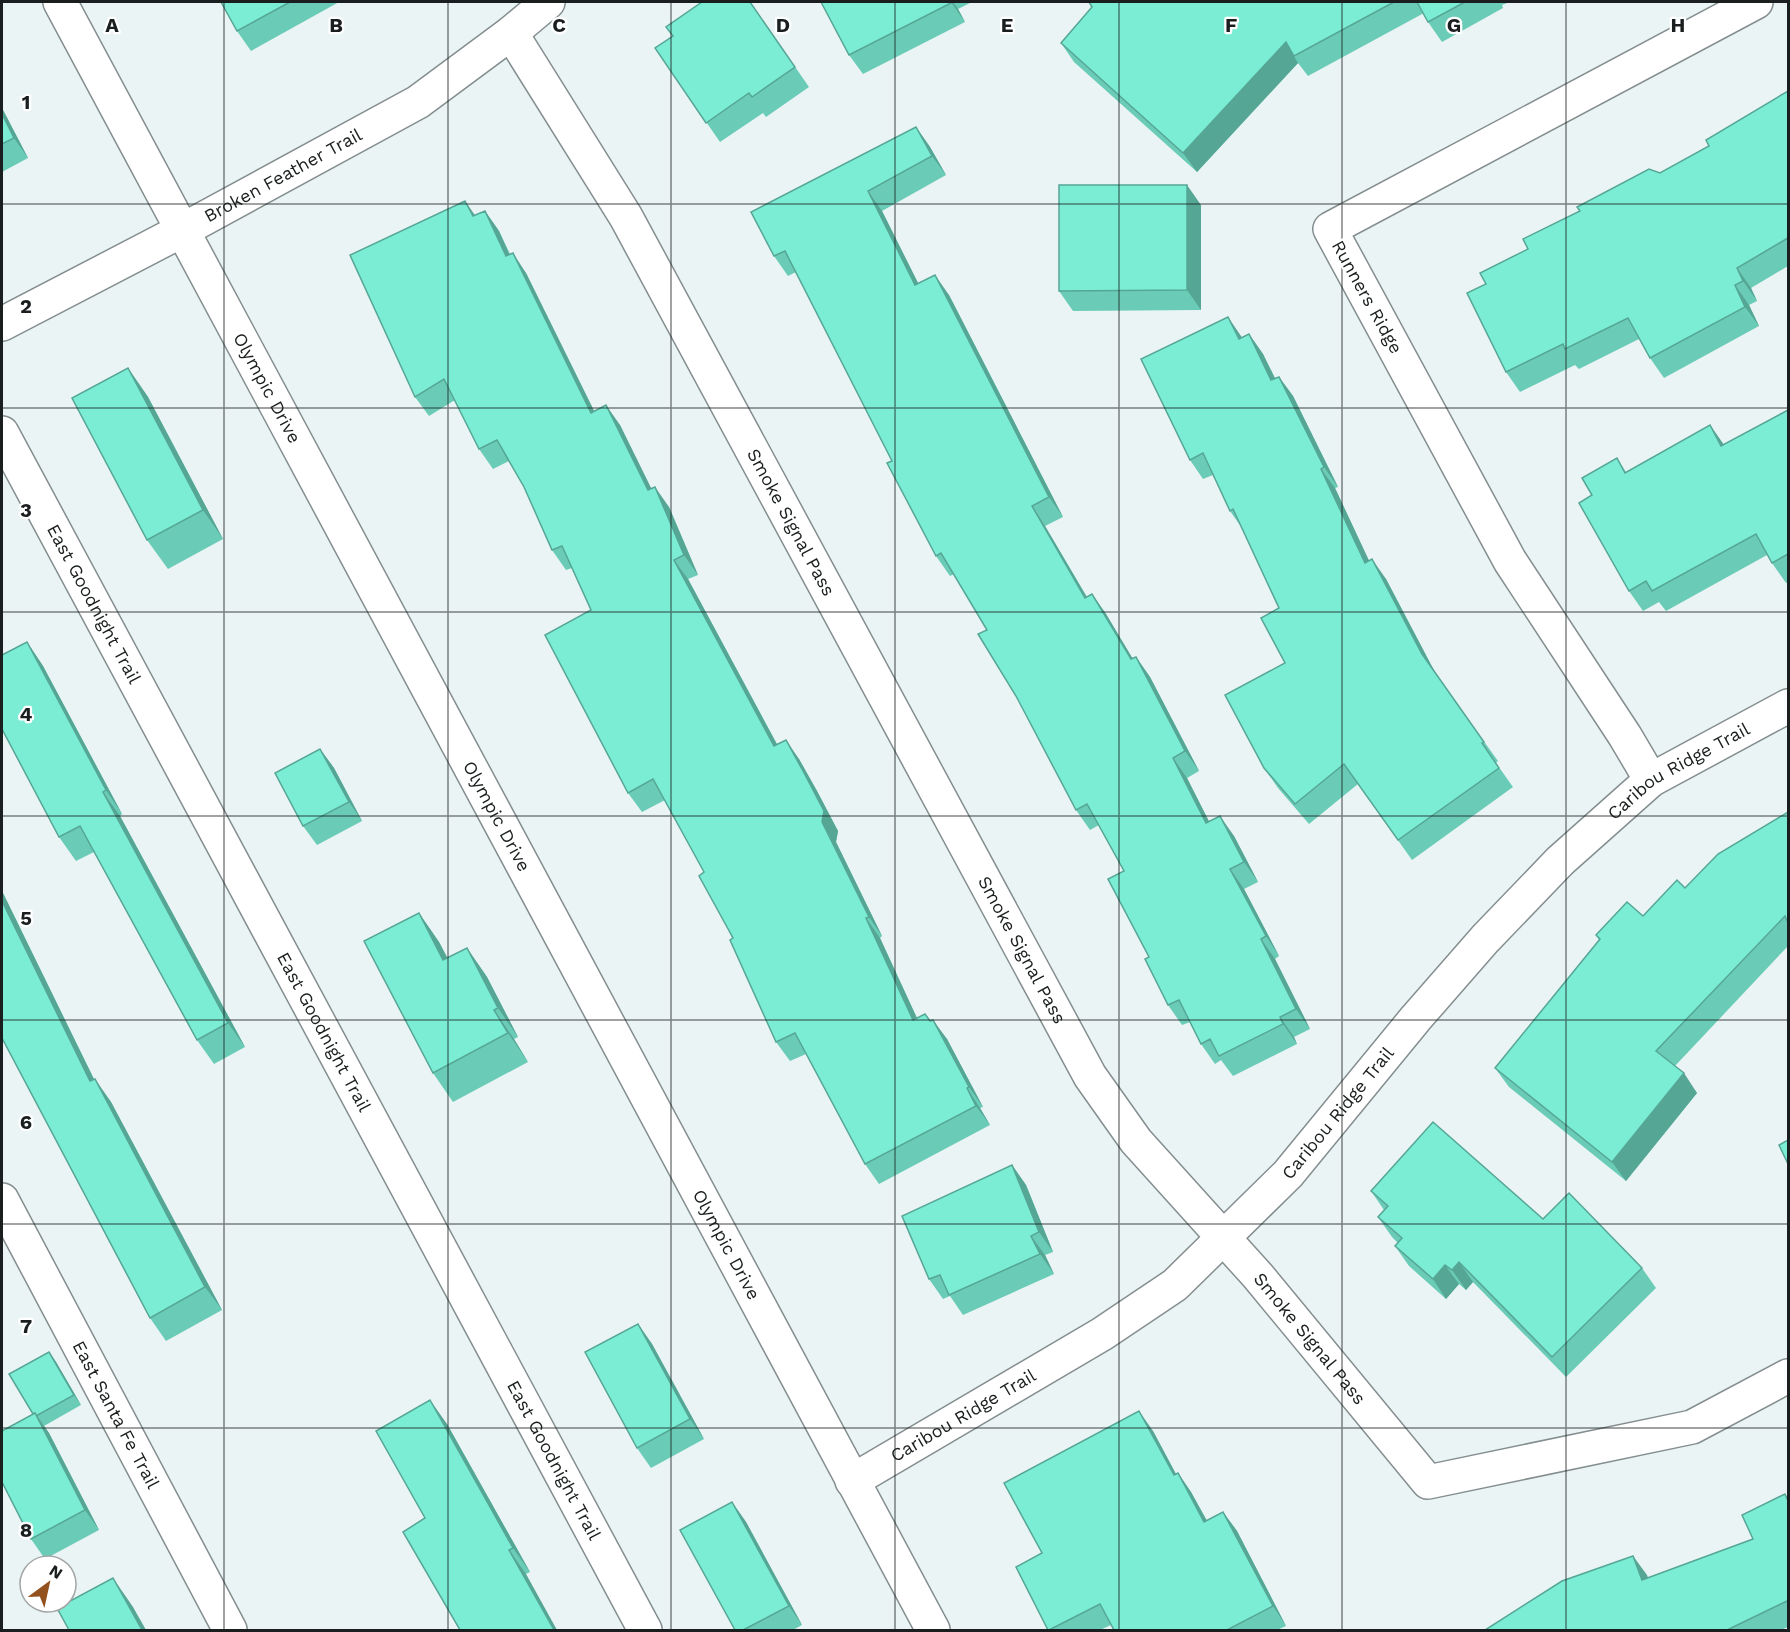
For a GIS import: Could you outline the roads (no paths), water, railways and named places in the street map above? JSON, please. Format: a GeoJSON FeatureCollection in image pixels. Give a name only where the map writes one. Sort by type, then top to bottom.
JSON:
{"type":"FeatureCollection","features":[{"type":"Feature","properties":{"kind":"street","name":"Olympic Drive"},"geometry":{"type":"LineString","coordinates":[[60,2],[933,1630]]}},
{"type":"Feature","properties":{"kind":"street","name":"Broken Feather Trail"},"geometry":{"type":"LineString","coordinates":[[2,324],[181,231],[418,102],[511,33],[548,2]]}},
{"type":"Feature","properties":{"kind":"street","name":"Runners Ridge"},"geometry":{"type":"LineString","coordinates":[[1651,780],[1625,736],[1510,561],[1330,229],[1756,2]]}},
{"type":"Feature","properties":{"kind":"street","name":"Smoke Signal Pass"},"geometry":{"type":"LineString","coordinates":[[511,33],[626,217],[1090,1076],[1136,1141],[1258,1276],[1428,1482],[1692,1427],[1788,1376]]}},
{"type":"Feature","properties":{"kind":"street","name":"East Goodnight Trail"},"geometry":{"type":"LineString","coordinates":[[2,433],[645,1630]]}},
{"type":"Feature","properties":{"kind":"street","name":"Caribou Ridge Trail"},"geometry":{"type":"LineString","coordinates":[[852,1481],[1101,1334],[1175,1285],[1288,1174],[1416,1018],[1485,939],[1560,861],[1651,780],[1788,706]]}},
{"type":"Feature","properties":{"kind":"street","name":"East Santa Fe Trail"},"geometry":{"type":"LineString","coordinates":[[2,1200],[230,1630]]}}]}
